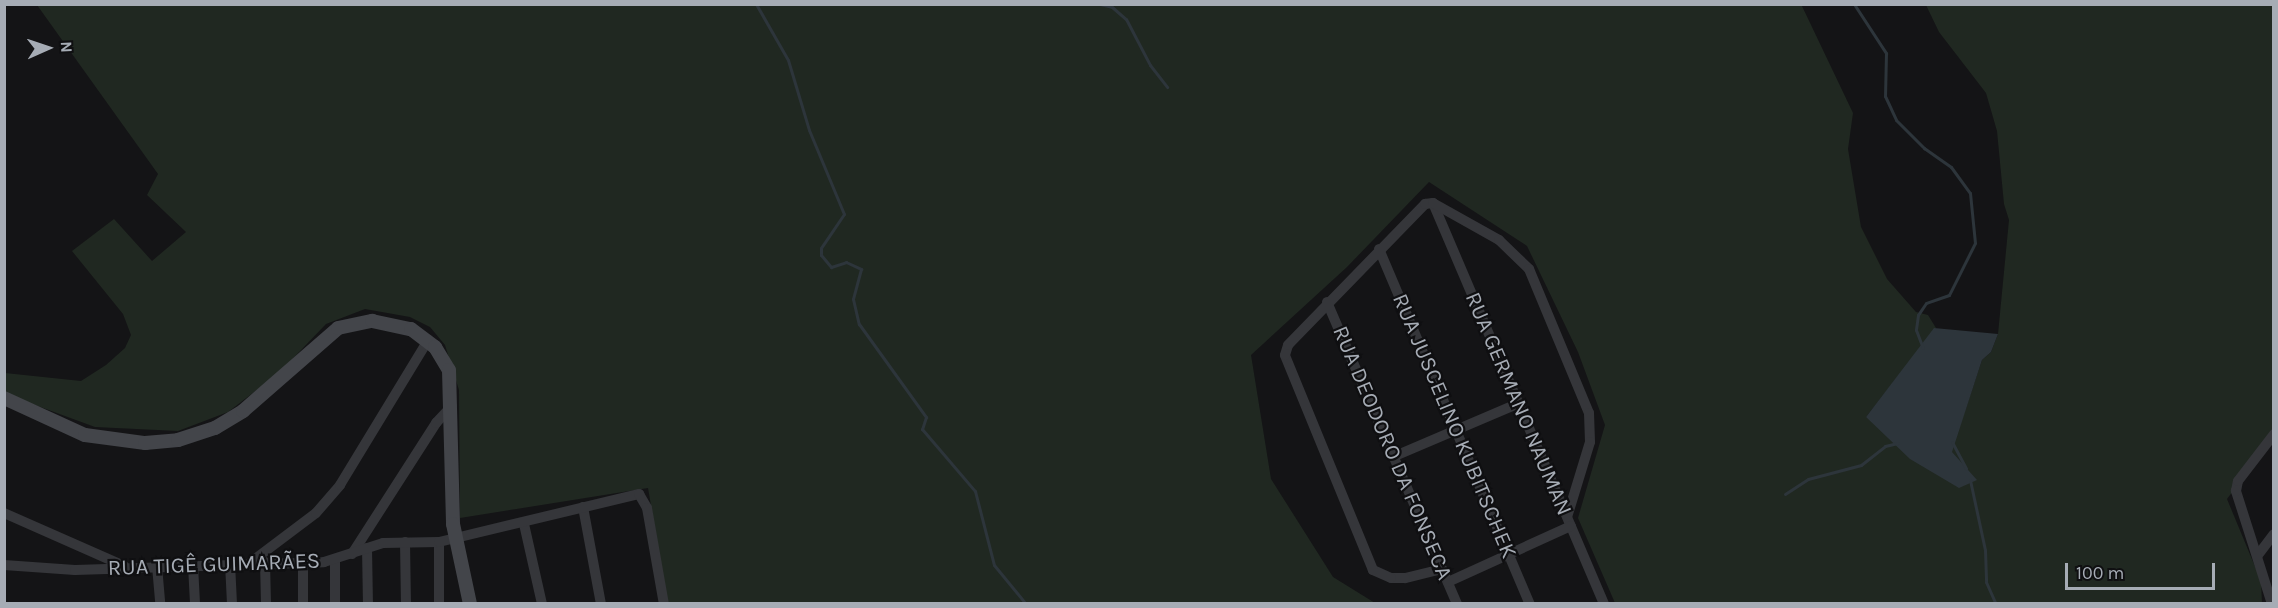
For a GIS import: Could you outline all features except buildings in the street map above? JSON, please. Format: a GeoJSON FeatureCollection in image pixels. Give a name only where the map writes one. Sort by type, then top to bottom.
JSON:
{"type":"FeatureCollection","features":[{"type":"Feature","properties":{"kind":"street"},"geometry":{"type":"LineString","coordinates":[[1442,569],[1405,578],[1391,578],[1373,570],[1285,356],[1288,345],[1379,249],[1420,208],[1433,203],[1499,240],[1529,269],[1589,413],[1590,442],[1569,521],[1509,556],[1448,582]]}},
{"type":"Feature","properties":{"kind":"street","name":"RUA GERMANO NAUMAN"},"geometry":{"type":"LineString","coordinates":[[1433,203],[1604,603]]}},
{"type":"Feature","properties":{"kind":"street","name":"RUA JUSCELINO KUBITSCHEK"},"geometry":{"type":"LineString","coordinates":[[1379,249],[1530,603]]}},
{"type":"Feature","properties":{"kind":"street","name":"RUA DEODORO DA FONSECA"},"geometry":{"type":"LineString","coordinates":[[1327,303],[1457,603]]}},
{"type":"Feature","properties":{"kind":"street"},"geometry":{"type":"LineString","coordinates":[[4,398],[85,435],[162,442],[197,435],[243,411],[324,338],[344,326],[372,321],[398,324],[428,340],[449,370],[453,406],[451,490],[455,538],[470,603]]}},
{"type":"Feature","properties":{"kind":"street"},"geometry":{"type":"LineString","coordinates":[[250,562],[310,519],[340,485],[428,340]]}},
{"type":"Feature","properties":{"kind":"street"},"geometry":{"type":"LineString","coordinates":[[1395,456],[1517,404]]}},
{"type":"Feature","properties":{"kind":"street"},"geometry":{"type":"LineString","coordinates":[[352,555],[436,423],[453,406]]}},
{"type":"Feature","properties":{"kind":"street"},"geometry":{"type":"LineString","coordinates":[[2272,603],[2236,491],[2238,481],[2274,434]]}},
{"type":"Feature","properties":{"kind":"street","name":"RUA TIGÊ GUIMARÃES"},"geometry":{"type":"LineString","coordinates":[[4,565],[75,570],[334,560],[367,548],[405,542],[439,542],[524,524],[639,494],[647,508],[664,603]]}},
{"type":"Feature","properties":{"kind":"street"},"geometry":{"type":"LineString","coordinates":[[583,507],[602,603]]}},
{"type":"Feature","properties":{"kind":"street"},"geometry":{"type":"LineString","coordinates":[[4,513],[127,567]]}},
{"type":"Feature","properties":{"kind":"street"},"geometry":{"type":"LineString","coordinates":[[524,524],[542,603]]}},
{"type":"Feature","properties":{"kind":"street"},"geometry":{"type":"LineString","coordinates":[[2258,555],[2274,534]]}},
{"type":"Feature","properties":{"kind":"street"},"geometry":{"type":"LineString","coordinates":[[405,542],[406,603]]}},
{"type":"Feature","properties":{"kind":"street"},"geometry":{"type":"LineString","coordinates":[[439,542],[439,603]]}},
{"type":"Feature","properties":{"kind":"street"},"geometry":{"type":"LineString","coordinates":[[367,548],[368,603]]}},
{"type":"Feature","properties":{"kind":"street"},"geometry":{"type":"LineString","coordinates":[[334,560],[335,603]]}},
{"type":"Feature","properties":{"kind":"street"},"geometry":{"type":"LineString","coordinates":[[266,562],[266,603]]}},
{"type":"Feature","properties":{"kind":"street"},"geometry":{"type":"LineString","coordinates":[[303,562],[303,603]]}},
{"type":"Feature","properties":{"kind":"street"},"geometry":{"type":"LineString","coordinates":[[230,563],[232,603]]}},
{"type":"Feature","properties":{"kind":"street"},"geometry":{"type":"LineString","coordinates":[[193,565],[195,603]]}},
{"type":"Feature","properties":{"kind":"street"},"geometry":{"type":"LineString","coordinates":[[157,566],[160,603]]}},
{"type":"Feature","properties":{"kind":"shaded area"},"geometry":{"type":"Polygon","coordinates":[[[1801,4],[1853,113],[1848,149],[1861,227],[1887,279],[1916,312],[1928,315],[1936,328],[1866,417],[1951,452],[1982,360],[1991,352],[1998,334],[2009,220],[2004,204],[1997,131],[1986,93],[1939,32],[1926,5],[2273,5],[2273,438],[2227,499],[2261,581],[2262,603],[1615,603],[1578,518],[1605,425],[1578,352],[1527,246],[1429,182],[1347,267],[1251,355],[1271,479],[1333,577],[1375,603],[668,603],[648,488],[460,518],[459,390],[445,345],[430,327],[410,317],[365,309],[326,324],[279,373],[228,412],[178,431],[95,427],[5,394],[5,373],[81,381],[106,365],[125,348],[131,335],[123,314],[72,251],[114,219],[152,261],[186,232],[147,195],[158,174],[37,5],[1801,4]]]}},
{"type":"Feature","properties":{"kind":"shaded area"},"geometry":{"type":"Polygon","coordinates":[[[1934,328],[1998,334],[1991,352],[1982,360],[1952,452],[1977,480],[1959,488],[1910,459],[1866,417],[1934,328]]]}},
{"type":"Feature","properties":{"kind":"waterway"},"geometry":{"type":"LineString","coordinates":[[756,4],[788,60],[809,130],[844,214],[821,248],[821,255],[831,267],[846,262],[861,269],[853,299],[859,324],[926,417],[922,429],[975,491],[994,565],[1026,604]]}},
{"type":"Feature","properties":{"kind":"waterway"},"geometry":{"type":"LineString","coordinates":[[1100,4],[1112,7],[1126,19],[1150,65],[1167,87]]}},
{"type":"Feature","properties":{"kind":"waterway"},"geometry":{"type":"LineString","coordinates":[[1854,4],[1886,53],[1885,96],[1896,120],[1924,148],[1951,167],[1970,193],[1975,243],[1949,295],[1926,303],[1918,315],[1916,330],[1923,348]]}},
{"type":"Feature","properties":{"kind":"waterway"},"geometry":{"type":"LineString","coordinates":[[1952,442],[1966,468]]}},
{"type":"Feature","properties":{"kind":"waterway"},"geometry":{"type":"LineString","coordinates":[[1785,494],[1808,479],[1861,465],[1885,446],[1898,443]]}},
{"type":"Feature","properties":{"kind":"waterway"},"geometry":{"type":"LineString","coordinates":[[1970,480],[1985,550],[1986,582],[1996,604]]}}]}
